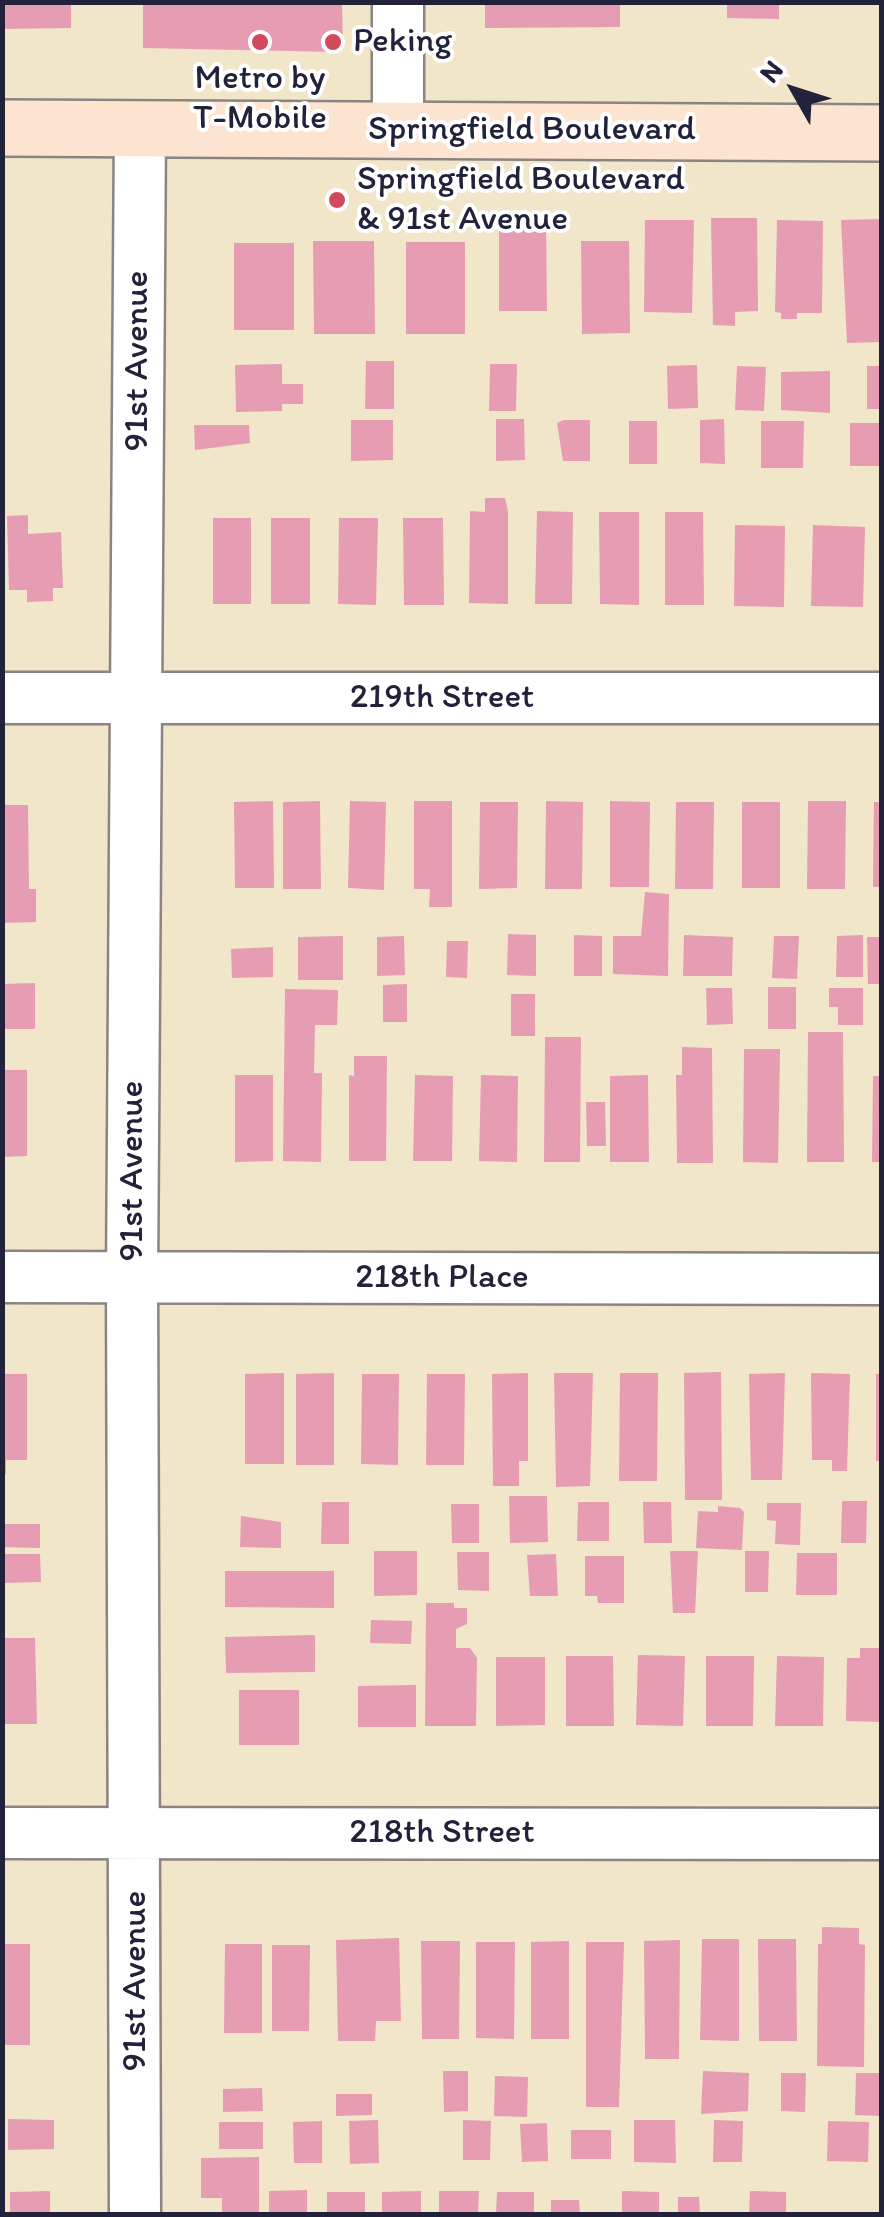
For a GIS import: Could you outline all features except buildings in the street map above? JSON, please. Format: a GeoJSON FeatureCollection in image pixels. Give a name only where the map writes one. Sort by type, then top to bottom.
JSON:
{"type":"FeatureCollection","features":[{"type":"Feature","properties":{"kind":"main road","name":"Springfield Boulevard"},"geometry":{"type":"LineString","coordinates":[[2,128],[882,133]]}},
{"type":"Feature","properties":{"kind":"street"},"geometry":{"type":"LineString","coordinates":[[398,2],[398,129]]}},
{"type":"Feature","properties":{"kind":"street","name":"91st Avenue"},"geometry":{"type":"LineString","coordinates":[[135,2214],[132,1278],[140,128]]}},
{"type":"Feature","properties":{"kind":"street","name":"219th Street"},"geometry":{"type":"LineString","coordinates":[[2,698],[882,698]]}},
{"type":"Feature","properties":{"kind":"street","name":"218th Place"},"geometry":{"type":"LineString","coordinates":[[2,1277],[882,1278]]}},
{"type":"Feature","properties":{"kind":"street","name":"218th Street"},"geometry":{"type":"LineString","coordinates":[[2,1833],[882,1834]]}},
{"type":"Feature","properties":{"kind":"place","name":"Metro by T-Mobile"},"geometry":{"type":"Point","coordinates":[260,42]}},
{"type":"Feature","properties":{"kind":"place","name":"Peking"},"geometry":{"type":"Point","coordinates":[333,42]}},
{"type":"Feature","properties":{"kind":"place","name":"Springfield Boulevard & 91st Avenue"},"geometry":{"type":"Point","coordinates":[337,200]}}]}
